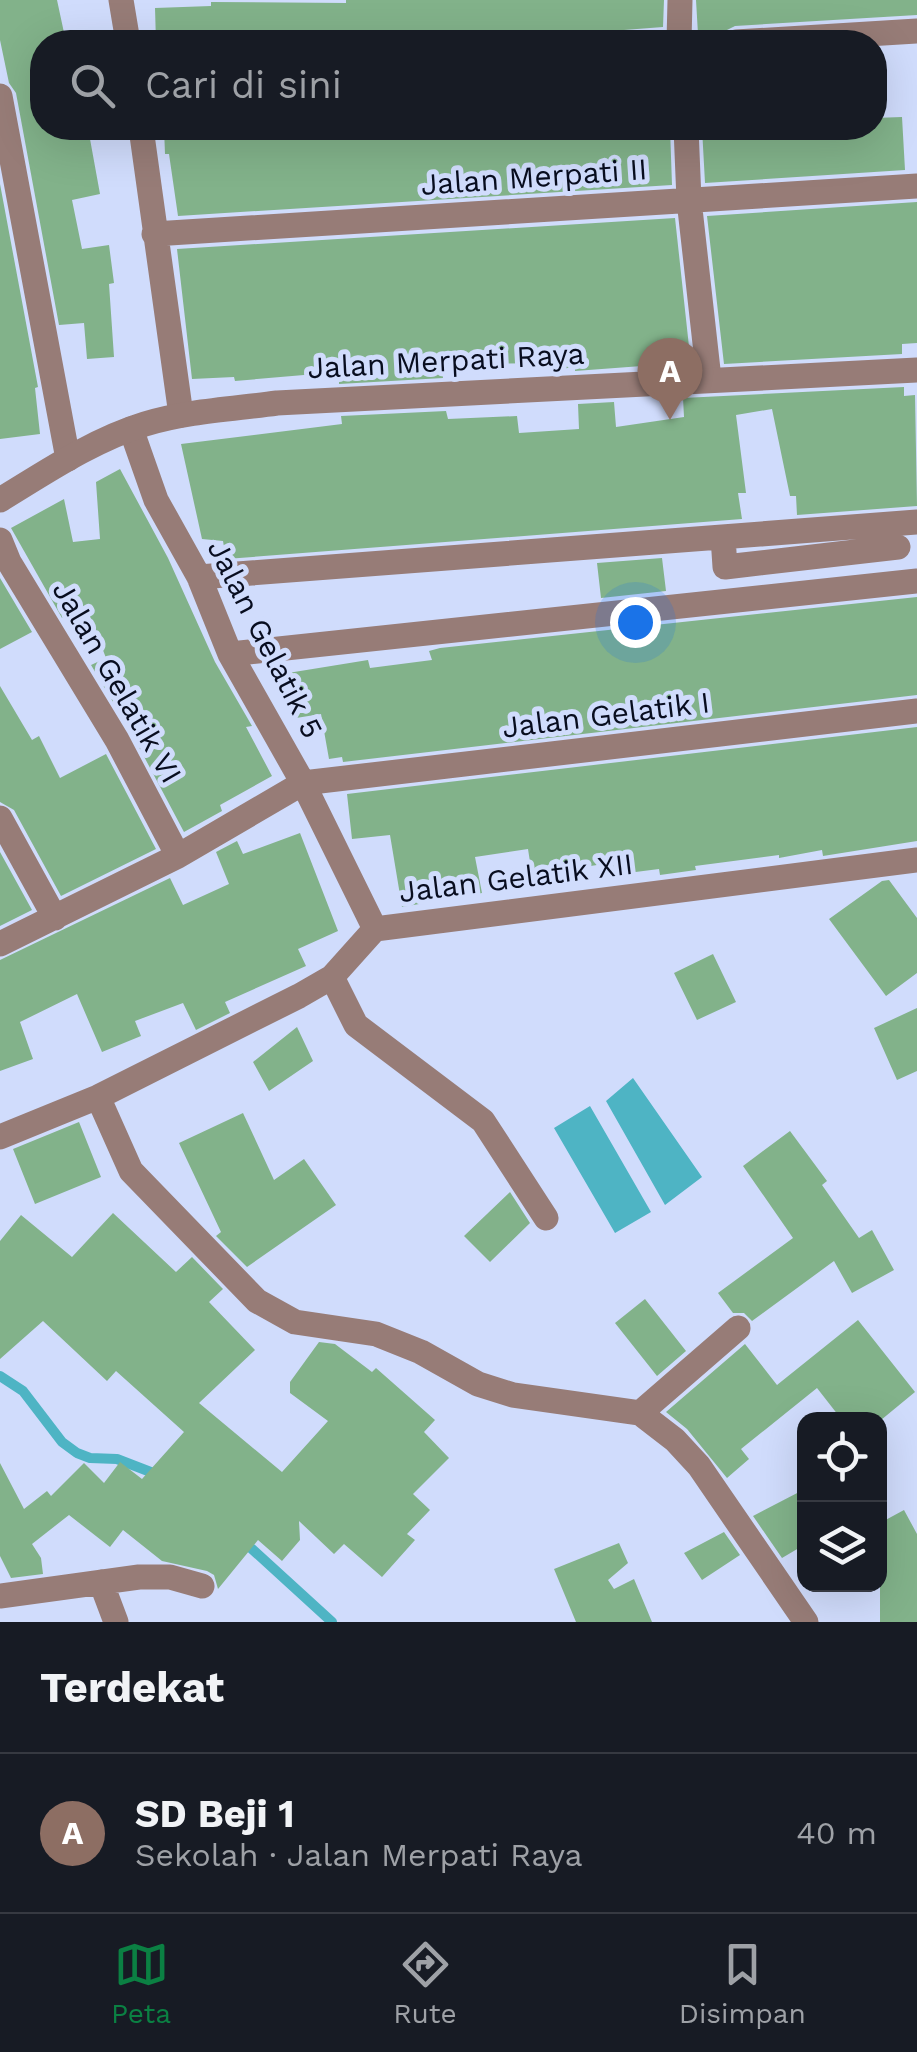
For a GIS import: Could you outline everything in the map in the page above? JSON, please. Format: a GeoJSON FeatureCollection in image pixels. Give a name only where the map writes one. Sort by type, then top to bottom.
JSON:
{"type":"FeatureCollection","features":[{"type":"Feature","properties":{"kind":"street"},"geometry":{"type":"LineString","coordinates":[[121,0],[126,30]]}},
{"type":"Feature","properties":{"kind":"street"},"geometry":{"type":"LineString","coordinates":[[679,30],[680,0]]}},
{"type":"Feature","properties":{"kind":"street"},"geometry":{"type":"LineString","coordinates":[[887,34],[917,32]]}},
{"type":"Feature","properties":{"kind":"street"},"geometry":{"type":"LineString","coordinates":[[0,96],[68,459]]}},
{"type":"Feature","properties":{"kind":"street"},"geometry":{"type":"LineString","coordinates":[[142,140],[181,415]]}},
{"type":"Feature","properties":{"kind":"street"},"geometry":{"type":"LineString","coordinates":[[686,140],[689,200],[709,380]]}},
{"type":"Feature","properties":{"kind":"street","name":"Jalan Merpati II"},"geometry":{"type":"LineString","coordinates":[[154,234],[917,186]]}},
{"type":"Feature","properties":{"kind":"street","name":"Jalan Merpati Raya"},"geometry":{"type":"LineString","coordinates":[[0,500],[68,459],[131,429],[181,415],[277,403],[917,370]]}},
{"type":"Feature","properties":{"kind":"street","name":"Jalan Gelatik 5"},"geometry":{"type":"LineString","coordinates":[[131,429],[156,500],[198,576],[230,654],[304,783],[375,929]]}},
{"type":"Feature","properties":{"kind":"street"},"geometry":{"type":"LineString","coordinates":[[198,576],[917,522]]}},
{"type":"Feature","properties":{"kind":"street"},"geometry":{"type":"LineString","coordinates":[[723,538],[725,567],[898,548]]}},
{"type":"Feature","properties":{"kind":"street","name":"Jalan Gelatik VI"},"geometry":{"type":"LineString","coordinates":[[0,540],[9,562],[117,740],[178,856]]}},
{"type":"Feature","properties":{"kind":"street"},"geometry":{"type":"LineString","coordinates":[[230,654],[917,581]]}},
{"type":"Feature","properties":{"kind":"street","name":"Jalan Gelatik I"},"geometry":{"type":"LineString","coordinates":[[304,783],[917,710]]}},
{"type":"Feature","properties":{"kind":"street"},"geometry":{"type":"LineString","coordinates":[[0,944],[178,856],[304,783]]}},
{"type":"Feature","properties":{"kind":"street"},"geometry":{"type":"LineString","coordinates":[[0,818],[55,918]]}},
{"type":"Feature","properties":{"kind":"street","name":"Jalan Gelatik XII"},"geometry":{"type":"LineString","coordinates":[[0,1137],[98,1097],[332,977],[375,929],[917,860]]}},
{"type":"Feature","properties":{"kind":"street"},"geometry":{"type":"LineString","coordinates":[[332,977],[356,1025],[483,1121],[546,1218]]}},
{"type":"Feature","properties":{"kind":"street"},"geometry":{"type":"LineString","coordinates":[[98,1097],[131,1171],[257,1301],[276,1313],[314,1327],[376,1334],[420,1352],[478,1384],[513,1395],[640,1413],[675,1440],[699,1466],[806,1622]]}},
{"type":"Feature","properties":{"kind":"street"},"geometry":{"type":"LineString","coordinates":[[640,1413],[738,1328]]}},
{"type":"Feature","properties":{"kind":"street"},"geometry":{"type":"LineString","coordinates":[[0,1596],[154,1576],[202,1586]]}},
{"type":"Feature","properties":{"kind":"street"},"geometry":{"type":"LineString","coordinates":[[102,1582],[116,1622]]}},
{"type":"Feature","properties":{"kind":"shaded area"},"geometry":{"type":"Polygon","coordinates":[[[633,1078],[702,1177],[665,1205],[606,1101],[633,1078]]]}},
{"type":"Feature","properties":{"kind":"shaded area"},"geometry":{"type":"Polygon","coordinates":[[[590,1106],[651,1212],[615,1233],[554,1128],[590,1106]]]}},
{"type":"Feature","properties":{"kind":"building"},"geometry":{"type":"Polygon","coordinates":[[[0,0],[57,0],[63,30],[30,30],[30,140],[90,140],[100,194],[72,200],[82,249],[109,245],[114,283],[109,284],[114,357],[87,359],[84,323],[59,325],[16,93],[9,83],[0,40],[0,0]]]}},
{"type":"Feature","properties":{"kind":"building"},"geometry":{"type":"Polygon","coordinates":[[[664,0],[663,27],[624,30],[156,30],[155,8],[211,6],[211,2],[664,0]]]}},
{"type":"Feature","properties":{"kind":"building"},"geometry":{"type":"Polygon","coordinates":[[[696,0],[917,0],[917,15],[698,30],[696,0]]]}},
{"type":"Feature","properties":{"kind":"building"},"geometry":{"type":"Polygon","coordinates":[[[902,117],[905,170],[705,183],[703,140],[887,140],[887,118],[902,117]]]}},
{"type":"Feature","properties":{"kind":"building"},"geometry":{"type":"Polygon","coordinates":[[[164,140],[670,140],[672,185],[178,216],[169,154],[165,154],[164,140]]]}},
{"type":"Feature","properties":{"kind":"building"},"geometry":{"type":"Polygon","coordinates":[[[0,184],[38,387],[35,388],[40,434],[0,439],[0,184]]]}},
{"type":"Feature","properties":{"kind":"building"},"geometry":{"type":"Polygon","coordinates":[[[917,202],[917,343],[902,344],[902,354],[724,364],[707,216],[917,202]]]}},
{"type":"Feature","properties":{"kind":"building"},"geometry":{"type":"Polygon","coordinates":[[[675,218],[691,365],[575,371],[575,367],[553,370],[552,363],[441,364],[443,378],[339,384],[339,372],[235,381],[234,377],[192,379],[177,249],[675,218]]]}},
{"type":"Feature","properties":{"kind":"building"},"geometry":{"type":"Polygon","coordinates":[[[904,387],[904,396],[915,395],[917,506],[797,515],[796,496],[790,496],[772,409],[736,415],[746,493],[738,493],[742,519],[226,559],[223,541],[202,539],[181,444],[342,424],[341,416],[446,411],[448,419],[517,416],[519,433],[579,429],[578,404],[614,402],[616,427],[684,417],[683,398],[904,387]]]}},
{"type":"Feature","properties":{"kind":"building"},"geometry":{"type":"Polygon","coordinates":[[[120,469],[168,558],[215,662],[252,726],[246,727],[272,776],[220,805],[222,811],[184,832],[91,665],[106,658],[86,606],[62,618],[11,528],[64,499],[73,542],[100,539],[96,482],[120,469]]]}},
{"type":"Feature","properties":{"kind":"building"},"geometry":{"type":"Polygon","coordinates":[[[662,558],[666,591],[601,598],[597,563],[662,558]]]}},
{"type":"Feature","properties":{"kind":"building"},"geometry":{"type":"Polygon","coordinates":[[[0,578],[32,632],[0,649],[0,578]]]}},
{"type":"Feature","properties":{"kind":"building"},"geometry":{"type":"Polygon","coordinates":[[[917,597],[917,695],[343,762],[342,757],[329,759],[321,714],[296,718],[288,673],[368,660],[370,668],[432,660],[429,651],[440,648],[917,597]]]}},
{"type":"Feature","properties":{"kind":"building"},"geometry":{"type":"Polygon","coordinates":[[[0,686],[32,740],[39,736],[60,778],[106,754],[156,849],[61,896],[14,810],[0,802],[0,686]]]}},
{"type":"Feature","properties":{"kind":"building"},"geometry":{"type":"Polygon","coordinates":[[[917,727],[917,841],[823,856],[822,850],[695,866],[696,870],[660,875],[659,869],[612,875],[610,863],[532,875],[528,849],[475,857],[482,893],[402,907],[390,835],[352,839],[347,794],[917,727]]]}},
{"type":"Feature","properties":{"kind":"building"},"geometry":{"type":"Polygon","coordinates":[[[300,833],[338,931],[298,949],[306,966],[225,1002],[230,1013],[196,1030],[183,1003],[135,1021],[141,1036],[102,1052],[77,994],[20,1022],[33,1059],[0,1071],[0,960],[170,878],[183,905],[229,884],[216,852],[237,841],[243,854],[300,833]]]}},
{"type":"Feature","properties":{"kind":"building"},"geometry":{"type":"Polygon","coordinates":[[[0,852],[32,910],[0,926],[0,852]]]}},
{"type":"Feature","properties":{"kind":"building"},"geometry":{"type":"Polygon","coordinates":[[[889,880],[917,918],[917,973],[886,996],[829,919],[889,880]]]}},
{"type":"Feature","properties":{"kind":"building"},"geometry":{"type":"Polygon","coordinates":[[[713,954],[736,1002],[697,1020],[674,973],[713,954]]]}},
{"type":"Feature","properties":{"kind":"building"},"geometry":{"type":"Polygon","coordinates":[[[917,1008],[917,1071],[897,1080],[874,1028],[917,1008]]]}},
{"type":"Feature","properties":{"kind":"building"},"geometry":{"type":"Polygon","coordinates":[[[297,1027],[313,1061],[269,1091],[253,1062],[297,1027]]]}},
{"type":"Feature","properties":{"kind":"building"},"geometry":{"type":"Polygon","coordinates":[[[243,1113],[274,1180],[304,1159],[336,1205],[247,1267],[216,1236],[221,1232],[179,1143],[243,1113]]]}},
{"type":"Feature","properties":{"kind":"building"},"geometry":{"type":"Polygon","coordinates":[[[79,1122],[101,1177],[35,1204],[13,1149],[79,1122]]]}},
{"type":"Feature","properties":{"kind":"building"},"geometry":{"type":"Polygon","coordinates":[[[790,1131],[827,1181],[822,1185],[859,1238],[872,1230],[894,1270],[852,1293],[834,1261],[752,1321],[744,1313],[733,1313],[718,1293],[793,1238],[743,1166],[790,1131]]]}},
{"type":"Feature","properties":{"kind":"building"},"geometry":{"type":"Polygon","coordinates":[[[510,1192],[530,1223],[490,1262],[464,1236],[510,1192]]]}},
{"type":"Feature","properties":{"kind":"building"},"geometry":{"type":"Polygon","coordinates":[[[113,1213],[176,1272],[192,1257],[223,1289],[209,1302],[255,1350],[199,1403],[282,1472],[328,1421],[290,1393],[290,1382],[319,1342],[335,1344],[372,1372],[376,1368],[435,1420],[424,1432],[449,1458],[413,1494],[430,1510],[407,1534],[415,1540],[382,1577],[344,1544],[334,1554],[299,1521],[300,1540],[282,1561],[258,1540],[218,1589],[214,1575],[207,1571],[162,1561],[123,1530],[110,1547],[69,1515],[32,1544],[41,1558],[43,1574],[11,1578],[0,1556],[0,1463],[24,1509],[47,1491],[51,1496],[84,1463],[104,1483],[120,1462],[142,1479],[184,1432],[116,1371],[107,1381],[43,1321],[0,1359],[0,1241],[21,1215],[72,1257],[113,1213]]]}},
{"type":"Feature","properties":{"kind":"building"},"geometry":{"type":"Polygon","coordinates":[[[645,1299],[686,1351],[657,1376],[615,1323],[645,1299]]]}},
{"type":"Feature","properties":{"kind":"building"},"geometry":{"type":"Polygon","coordinates":[[[858,1320],[915,1392],[887,1415],[887,1412],[836,1412],[817,1388],[741,1449],[749,1459],[727,1478],[687,1429],[666,1412],[745,1344],[777,1385],[858,1320]]]}},
{"type":"Feature","properties":{"kind":"building"},"geometry":{"type":"Polygon","coordinates":[[[797,1493],[797,1549],[782,1558],[753,1516],[797,1493]]]}},
{"type":"Feature","properties":{"kind":"building"},"geometry":{"type":"Polygon","coordinates":[[[904,1510],[917,1534],[917,1622],[880,1622],[880,1592],[887,1592],[887,1519],[904,1510]]]}},
{"type":"Feature","properties":{"kind":"building"},"geometry":{"type":"Polygon","coordinates":[[[724,1532],[740,1555],[702,1580],[684,1553],[724,1532]]]}},
{"type":"Feature","properties":{"kind":"building"},"geometry":{"type":"Polygon","coordinates":[[[619,1543],[628,1563],[608,1580],[614,1589],[634,1579],[652,1622],[576,1622],[554,1569],[619,1543]]]}},
{"type":"Feature","properties":{"kind":"waterway"},"geometry":{"type":"LineString","coordinates":[[0,1376],[23,1391],[62,1442],[77,1453],[90,1458],[117,1459],[161,1476]]}},
{"type":"Feature","properties":{"kind":"waterway"},"geometry":{"type":"LineString","coordinates":[[241,1539],[332,1622]]}},
{"type":"Feature","properties":{"kind":"place","name":"SD Beji 1"},"geometry":{"type":"Point","coordinates":[670,420]}}]}
